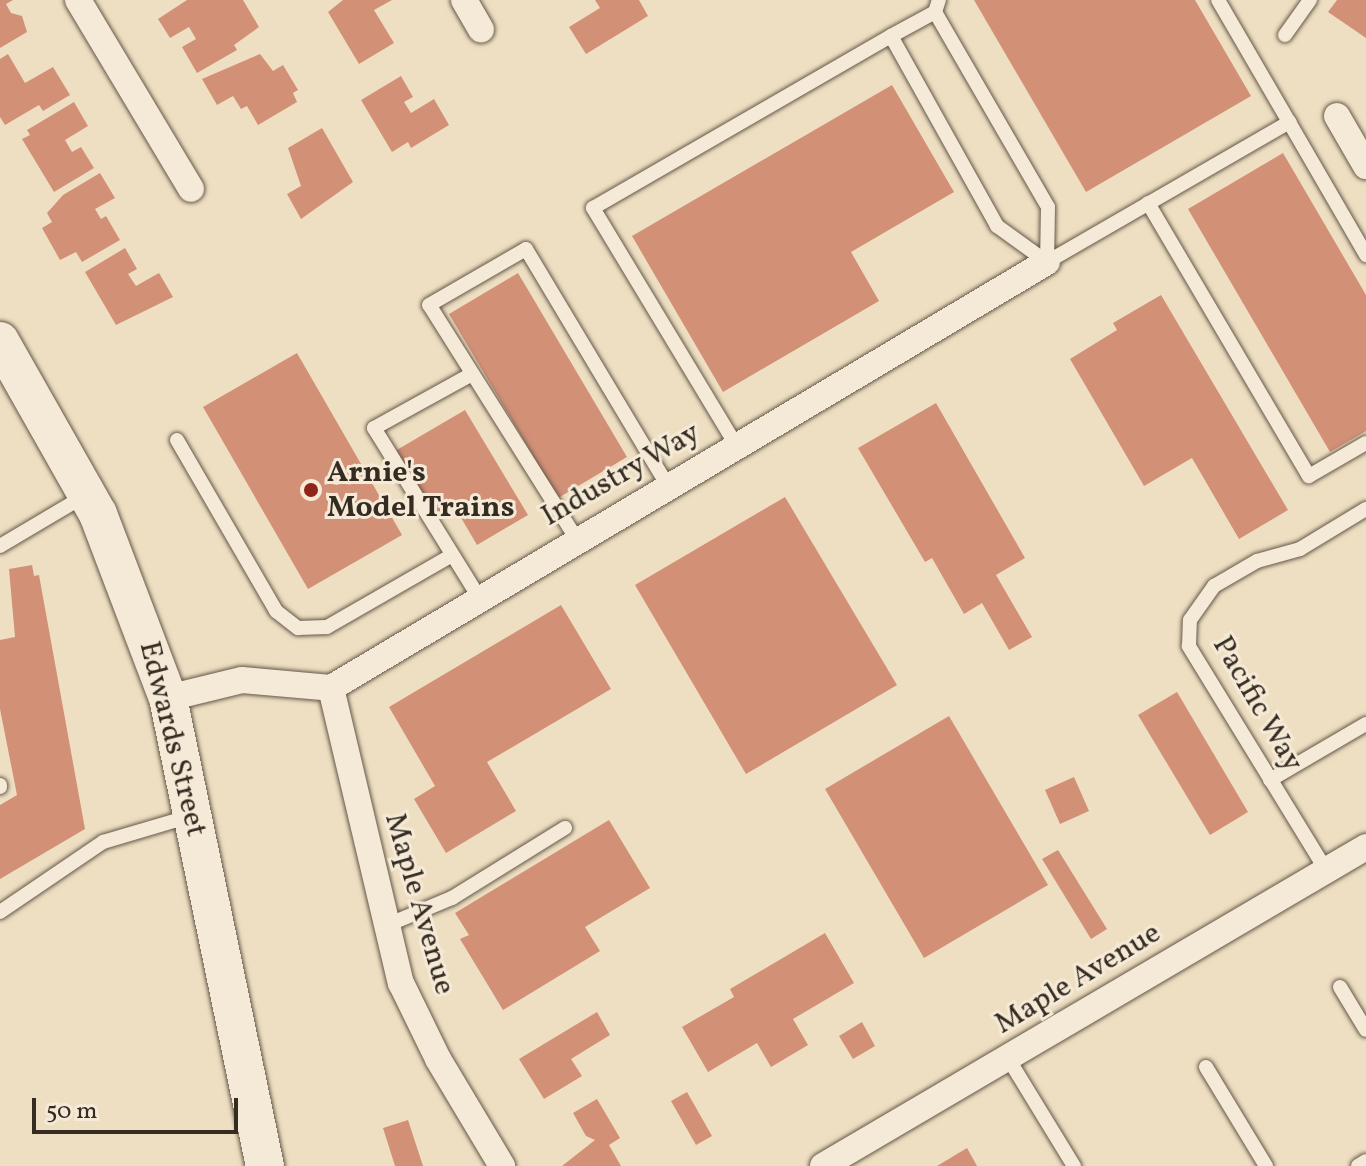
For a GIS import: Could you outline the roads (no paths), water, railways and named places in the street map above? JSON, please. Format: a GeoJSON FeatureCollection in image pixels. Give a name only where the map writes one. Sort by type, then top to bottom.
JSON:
{"type":"FeatureCollection","features":[{"type":"Feature","properties":{"kind":"street"},"geometry":{"type":"LineString","coordinates":[[78,0],[191,189]]}},
{"type":"Feature","properties":{"kind":"street"},"geometry":{"type":"LineString","coordinates":[[464,0],[481,30]]}},
{"type":"Feature","properties":{"kind":"street"},"geometry":{"type":"LineString","coordinates":[[1337,116],[1366,166]]}},
{"type":"Feature","properties":{"kind":"street","name":"Industry Way"},"geometry":{"type":"LineString","coordinates":[[331,688],[478,596],[1047,262]]}},
{"type":"Feature","properties":{"kind":"street","name":"Edwards Street"},"geometry":{"type":"LineString","coordinates":[[2,349],[87,494],[129,588],[168,698],[265,1166]]}},
{"type":"Feature","properties":{"kind":"street"},"geometry":{"type":"LineString","coordinates":[[168,698],[242,680],[331,688]]}},
{"type":"Feature","properties":{"kind":"street","name":"Maple Avenue"},"geometry":{"type":"LineString","coordinates":[[331,688],[385,926],[401,983],[438,1059],[502,1166]]}},
{"type":"Feature","properties":{"kind":"street","name":"Maple Avenue"},"geometry":{"type":"LineString","coordinates":[[823,1166],[1366,847]]}},
{"type":"Feature","properties":{"kind":"lane"},"geometry":{"type":"LineString","coordinates":[[1218,0],[1366,255]]}},
{"type":"Feature","properties":{"kind":"lane"},"geometry":{"type":"LineString","coordinates":[[1285,35],[1310,0]]}},
{"type":"Feature","properties":{"kind":"lane"},"geometry":{"type":"LineString","coordinates":[[736,445],[593,208],[891,36],[937,6],[1048,207],[1047,262]]}},
{"type":"Feature","properties":{"kind":"lane"},"geometry":{"type":"LineString","coordinates":[[891,36],[997,226],[1047,262]]}},
{"type":"Feature","properties":{"kind":"lane"},"geometry":{"type":"LineString","coordinates":[[1047,262],[1289,122]]}},
{"type":"Feature","properties":{"kind":"lane"},"geometry":{"type":"LineString","coordinates":[[1148,203],[1309,476],[1366,443]]}},
{"type":"Feature","properties":{"kind":"lane"},"geometry":{"type":"LineString","coordinates":[[576,538],[429,305],[526,249],[667,485]]}},
{"type":"Feature","properties":{"kind":"lane"},"geometry":{"type":"LineString","coordinates":[[472,374],[374,428],[478,596]]}},
{"type":"Feature","properties":{"kind":"lane"},"geometry":{"type":"LineString","coordinates":[[177,440],[276,611],[298,628],[327,627],[452,555]]}},
{"type":"Feature","properties":{"kind":"lane"},"geometry":{"type":"LineString","coordinates":[[0,546],[87,494]]}},
{"type":"Feature","properties":{"kind":"lane","name":"Pacific Way"},"geometry":{"type":"LineString","coordinates":[[1326,870],[1189,646],[1190,620],[1214,586],[1257,561],[1300,549],[1366,509]]}},
{"type":"Feature","properties":{"kind":"lane"},"geometry":{"type":"LineString","coordinates":[[1270,780],[1366,724]]}},
{"type":"Feature","properties":{"kind":"lane"},"geometry":{"type":"LineString","coordinates":[[0,912],[103,842],[193,815]]}},
{"type":"Feature","properties":{"kind":"lane"},"geometry":{"type":"LineString","coordinates":[[385,926],[452,898],[565,828]]}},
{"type":"Feature","properties":{"kind":"lane"},"geometry":{"type":"LineString","coordinates":[[1340,987],[1366,1030]]}},
{"type":"Feature","properties":{"kind":"lane"},"geometry":{"type":"LineString","coordinates":[[1008,1058],[1074,1166]]}},
{"type":"Feature","properties":{"kind":"lane"},"geometry":{"type":"LineString","coordinates":[[1206,1067],[1266,1166]]}},
{"type":"Feature","properties":{"kind":"lane"},"geometry":{"type":"LineString","coordinates":[[1358,1166],[1366,1161]]}},
{"type":"Feature","properties":{"kind":"place","name":"Arnie's Model Trains"},"geometry":{"type":"Point","coordinates":[311,490]}}]}
